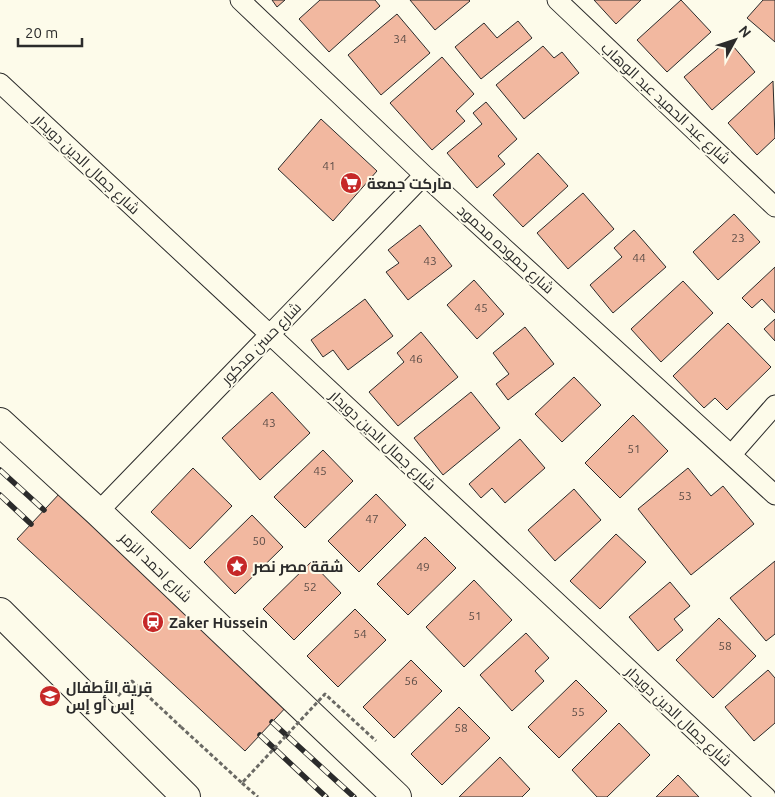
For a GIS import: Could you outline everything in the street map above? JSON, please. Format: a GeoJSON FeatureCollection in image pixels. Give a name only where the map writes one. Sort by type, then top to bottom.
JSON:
{"type":"FeatureCollection","features":[{"type":"Feature","properties":{"kind":"main road","name":"شارع احمد الزمر"},"geometry":{"type":"LineString","coordinates":[[0,422],[98,512],[397,797]]}},
{"type":"Feature","properties":{"kind":"main road"},"geometry":{"type":"LineString","coordinates":[[0,612],[186,797]]}},
{"type":"Feature","properties":{"kind":"street","name":"شارع حموده محمود"},"geometry":{"type":"LineString","coordinates":[[240,0],[424,174],[775,495]]}},
{"type":"Feature","properties":{"kind":"street","name":"شارع عبد الحميد عبد الوهاب"},"geometry":{"type":"LineString","coordinates":[[557,0],[775,207]]}},
{"type":"Feature","properties":{"kind":"street","name":"شارع جمال الدين دويدار"},"geometry":{"type":"LineString","coordinates":[[0,83],[766,797]]}},
{"type":"Feature","properties":{"kind":"street","name":"شارع حسن مدكور"},"geometry":{"type":"LineString","coordinates":[[98,512],[424,174]]}},
{"type":"Feature","properties":{"kind":"street"},"geometry":{"type":"LineString","coordinates":[[732,454],[775,405]]}},
{"type":"Feature","properties":{"kind":"path"},"geometry":{"type":"LineString","coordinates":[[132,682],[258,797]]}},
{"type":"Feature","properties":{"kind":"path"},"geometry":{"type":"LineString","coordinates":[[242,783],[325,694],[376,741]]}},
{"type":"Feature","properties":{"kind":"building"},"geometry":{"type":"Polygon","coordinates":[[[272,0],[285,0],[277,7],[272,0]]]}},
{"type":"Feature","properties":{"kind":"building"},"geometry":{"type":"Polygon","coordinates":[[[320,0],[375,0],[380,6],[329,52],[299,19],[320,0]]]}},
{"type":"Feature","properties":{"kind":"building"},"geometry":{"type":"Polygon","coordinates":[[[410,0],[469,0],[470,1],[435,30],[410,0]]]}},
{"type":"Feature","properties":{"kind":"building"},"geometry":{"type":"Polygon","coordinates":[[[594,0],[641,0],[616,24],[594,0]]]}},
{"type":"Feature","properties":{"kind":"building"},"geometry":{"type":"Polygon","coordinates":[[[681,0],[711,32],[667,72],[637,40],[681,0]]]}},
{"type":"Feature","properties":{"kind":"building"},"geometry":{"type":"Polygon","coordinates":[[[763,0],[775,0],[775,42],[747,18],[763,0]]]}},
{"type":"Feature","properties":{"kind":"building"},"geometry":{"type":"Polygon","coordinates":[[[397,14],[430,53],[381,95],[348,55],[397,14]]]}},
{"type":"Feature","properties":{"kind":"building"},"geometry":{"type":"Polygon","coordinates":[[[518,21],[532,38],[481,79],[455,47],[484,23],[497,38],[518,21]]]}},
{"type":"Feature","properties":{"kind":"building"},"geometry":{"type":"Polygon","coordinates":[[[728,40],[755,72],[712,110],[684,77],[728,40]]]}},
{"type":"Feature","properties":{"kind":"building"},"geometry":{"type":"Polygon","coordinates":[[[543,46],[554,58],[562,52],[579,73],[524,119],[496,85],[543,46]]]}},
{"type":"Feature","properties":{"kind":"building"},"geometry":{"type":"Polygon","coordinates":[[[442,57],[474,94],[456,111],[465,121],[432,150],[390,103],[442,57]]]}},
{"type":"Feature","properties":{"kind":"building"},"geometry":{"type":"Polygon","coordinates":[[[773,81],[775,138],[757,155],[728,123],[773,81]]]}},
{"type":"Feature","properties":{"kind":"building"},"geometry":{"type":"Polygon","coordinates":[[[486,102],[517,139],[498,156],[505,164],[477,188],[447,153],[482,124],[473,113],[486,102]]]}},
{"type":"Feature","properties":{"kind":"building"},"geometry":{"type":"Polygon","coordinates":[[[321,119],[377,171],[333,221],[278,169],[321,119]]]}},
{"type":"Feature","properties":{"kind":"building"},"geometry":{"type":"Polygon","coordinates":[[[538,153],[568,186],[523,227],[493,195],[538,153]]]}},
{"type":"Feature","properties":{"kind":"building"},"geometry":{"type":"Polygon","coordinates":[[[583,193],[614,229],[568,269],[537,233],[583,193]]]}},
{"type":"Feature","properties":{"kind":"building"},"geometry":{"type":"Polygon","coordinates":[[[734,214],[760,242],[718,280],[693,252],[734,214]]]}},
{"type":"Feature","properties":{"kind":"building"},"geometry":{"type":"Polygon","coordinates":[[[420,225],[452,266],[408,300],[386,272],[399,263],[388,250],[420,225]]]}},
{"type":"Feature","properties":{"kind":"building"},"geometry":{"type":"Polygon","coordinates":[[[634,230],[666,267],[613,313],[590,285],[622,257],[614,248],[634,230]]]}},
{"type":"Feature","properties":{"kind":"building"},"geometry":{"type":"Polygon","coordinates":[[[775,267],[775,313],[762,299],[752,308],[742,298],[775,267]]]}},
{"type":"Feature","properties":{"kind":"building"},"geometry":{"type":"Polygon","coordinates":[[[474,280],[504,314],[477,339],[447,305],[474,280]]]}},
{"type":"Feature","properties":{"kind":"building"},"geometry":{"type":"Polygon","coordinates":[[[683,281],[713,313],[661,362],[631,329],[683,281]]]}},
{"type":"Feature","properties":{"kind":"building"},"geometry":{"type":"Polygon","coordinates":[[[365,299],[393,336],[348,370],[333,350],[323,357],[311,340],[365,299]]]}},
{"type":"Feature","properties":{"kind":"building"},"geometry":{"type":"Polygon","coordinates":[[[775,319],[775,341],[764,329],[775,319]]]}},
{"type":"Feature","properties":{"kind":"building"},"geometry":{"type":"Polygon","coordinates":[[[728,323],[771,367],[727,410],[715,398],[704,408],[673,376],[728,323]]]}},
{"type":"Feature","properties":{"kind":"building"},"geometry":{"type":"Polygon","coordinates":[[[525,327],[554,364],[508,400],[496,384],[509,374],[493,353],[525,327]]]}},
{"type":"Feature","properties":{"kind":"building"},"geometry":{"type":"Polygon","coordinates":[[[421,332],[458,377],[398,426],[369,392],[404,362],[397,353],[421,332]]]}},
{"type":"Feature","properties":{"kind":"building"},"geometry":{"type":"Polygon","coordinates":[[[574,377],[601,405],[562,442],[535,414],[574,377]]]}},
{"type":"Feature","properties":{"kind":"building"},"geometry":{"type":"Polygon","coordinates":[[[272,392],[310,433],[260,480],[222,438],[272,392]]]}},
{"type":"Feature","properties":{"kind":"building"},"geometry":{"type":"Polygon","coordinates":[[[471,392],[500,428],[443,475],[414,438],[471,392]]]}},
{"type":"Feature","properties":{"kind":"building"},"geometry":{"type":"Polygon","coordinates":[[[633,415],[668,451],[620,498],[585,463],[633,415]]]}},
{"type":"Feature","properties":{"kind":"building"},"geometry":{"type":"Polygon","coordinates":[[[520,439],[545,468],[505,503],[492,488],[481,498],[469,484],[520,439]]]}},
{"type":"Feature","properties":{"kind":"building"},"geometry":{"type":"Polygon","coordinates":[[[323,450],[353,481],[305,528],[274,497],[323,450]]]}},
{"type":"Feature","properties":{"kind":"building"},"geometry":{"type":"Polygon","coordinates":[[[193,468],[232,506],[190,549],[151,512],[193,468]]]}},
{"type":"Feature","properties":{"kind":"building"},"geometry":{"type":"Polygon","coordinates":[[[688,468],[711,496],[723,486],[754,524],[691,575],[638,509],[688,468]]]}},
{"type":"Feature","properties":{"kind":"building"},"geometry":{"type":"Polygon","coordinates":[[[574,489],[601,520],[555,561],[528,530],[574,489]]]}},
{"type":"Feature","properties":{"kind":"building","name":"Zaker Hussein"},"geometry":{"type":"Polygon","coordinates":[[[61,492],[289,704],[245,751],[17,539],[61,492]]]}},
{"type":"Feature","properties":{"kind":"building"},"geometry":{"type":"Polygon","coordinates":[[[376,494],[406,525],[359,572],[328,541],[376,494]]]}},
{"type":"Feature","properties":{"kind":"building"},"geometry":{"type":"Polygon","coordinates":[[[252,515],[283,547],[235,594],[204,562],[252,515]]]}},
{"type":"Feature","properties":{"kind":"building"},"geometry":{"type":"Polygon","coordinates":[[[616,534],[646,562],[600,609],[570,581],[616,534]]]}},
{"type":"Feature","properties":{"kind":"building"},"geometry":{"type":"Polygon","coordinates":[[[425,537],[456,568],[408,615],[377,584],[425,537]]]}},
{"type":"Feature","properties":{"kind":"building"},"geometry":{"type":"Polygon","coordinates":[[[775,561],[775,634],[766,641],[730,598],[775,561]]]}},
{"type":"Feature","properties":{"kind":"building"},"geometry":{"type":"Polygon","coordinates":[[[311,562],[341,593],[294,640],[263,609],[311,562]]]}},
{"type":"Feature","properties":{"kind":"building"},"geometry":{"type":"Polygon","coordinates":[[[474,580],[512,620],[464,667],[426,627],[474,580]]]}},
{"type":"Feature","properties":{"kind":"building"},"geometry":{"type":"Polygon","coordinates":[[[670,582],[690,606],[674,619],[683,630],[658,651],[629,617],[670,582]]]}},
{"type":"Feature","properties":{"kind":"building"},"geometry":{"type":"Polygon","coordinates":[[[355,609],[386,640],[338,687],[307,656],[355,609]]]}},
{"type":"Feature","properties":{"kind":"building"},"geometry":{"type":"Polygon","coordinates":[[[719,618],[756,656],[713,698],[676,660],[719,618]]]}},
{"type":"Feature","properties":{"kind":"building"},"geometry":{"type":"Polygon","coordinates":[[[526,633],[549,658],[535,671],[544,681],[512,711],[480,675],[526,633]]]}},
{"type":"Feature","properties":{"kind":"building"},"geometry":{"type":"Polygon","coordinates":[[[411,660],[442,691],[394,738],[363,707],[411,660]]]}},
{"type":"Feature","properties":{"kind":"building"},"geometry":{"type":"Polygon","coordinates":[[[768,670],[775,678],[775,723],[754,741],[725,707],[768,670]]]}},
{"type":"Feature","properties":{"kind":"building"},"geometry":{"type":"Polygon","coordinates":[[[576,680],[607,711],[559,758],[528,727],[576,680]]]}},
{"type":"Feature","properties":{"kind":"building"},"geometry":{"type":"Polygon","coordinates":[[[459,707],[490,738],[442,785],[411,754],[459,707]]]}},
{"type":"Feature","properties":{"kind":"building"},"geometry":{"type":"Polygon","coordinates":[[[619,723],[650,755],[607,797],[597,797],[572,770],[619,723]]]}},
{"type":"Feature","properties":{"kind":"building"},"geometry":{"type":"Polygon","coordinates":[[[500,757],[530,789],[522,797],[459,797],[500,757]]]}},
{"type":"Feature","properties":{"kind":"building"},"geometry":{"type":"Polygon","coordinates":[[[678,775],[699,797],[656,797],[678,775]]]}},
{"type":"Feature","properties":{"kind":"railway"},"geometry":{"type":"LineString","coordinates":[[0,470],[44,510]]}},
{"type":"Feature","properties":{"kind":"railway"},"geometry":{"type":"LineString","coordinates":[[0,495],[31,524]]}},
{"type":"Feature","properties":{"kind":"railway"},"geometry":{"type":"LineString","coordinates":[[272,722],[354,797]]}},
{"type":"Feature","properties":{"kind":"railway"},"geometry":{"type":"LineString","coordinates":[[260,735],[326,797]]}},
{"type":"Feature","properties":{"kind":"place","name":"ماركت جمعة"},"geometry":{"type":"Point","coordinates":[351,183]}},
{"type":"Feature","properties":{"kind":"place","name":"شقة مصر نصر"},"geometry":{"type":"Point","coordinates":[237,566]}},
{"type":"Feature","properties":{"kind":"place","name":"Zaker Hussein"},"geometry":{"type":"Point","coordinates":[153,622]}},
{"type":"Feature","properties":{"kind":"place","name":"قرية الأطفال إس أو إس"},"geometry":{"type":"Point","coordinates":[50,696]}}]}
